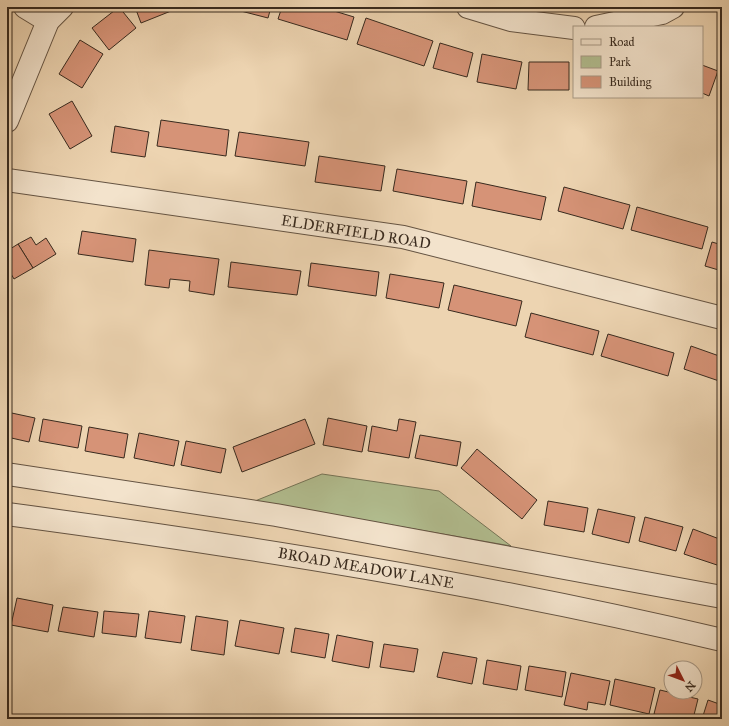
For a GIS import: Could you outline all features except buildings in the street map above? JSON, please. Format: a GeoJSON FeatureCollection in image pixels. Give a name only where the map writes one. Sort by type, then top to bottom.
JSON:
{"type":"FeatureCollection","features":[{"type":"Feature","properties":{"kind":"street"},"geometry":{"type":"LineString","coordinates":[[7,121],[55,14],[25,7]]}},
{"type":"Feature","properties":{"kind":"street"},"geometry":{"type":"LineString","coordinates":[[468,7],[511,20],[573,28]]}},
{"type":"Feature","properties":{"kind":"street"},"geometry":{"type":"LineString","coordinates":[[601,26],[662,13],[673,7]]}},
{"type":"Feature","properties":{"kind":"street","name":"ELDERFIELD ROAD"},"geometry":{"type":"LineString","coordinates":[[7,180],[403,237],[722,318]]}},
{"type":"Feature","properties":{"kind":"street"},"geometry":{"type":"LineString","coordinates":[[7,474],[276,515],[722,597]]}},
{"type":"Feature","properties":{"kind":"street","name":"BROAD MEADOW LANE"},"geometry":{"type":"LineString","coordinates":[[7,514],[144,533],[443,580],[640,620],[722,640]]}},
{"type":"Feature","properties":{"kind":"green space"},"geometry":{"type":"Polygon","coordinates":[[[322,474],[439,491],[511,546],[255,501],[322,474]]]}}]}
